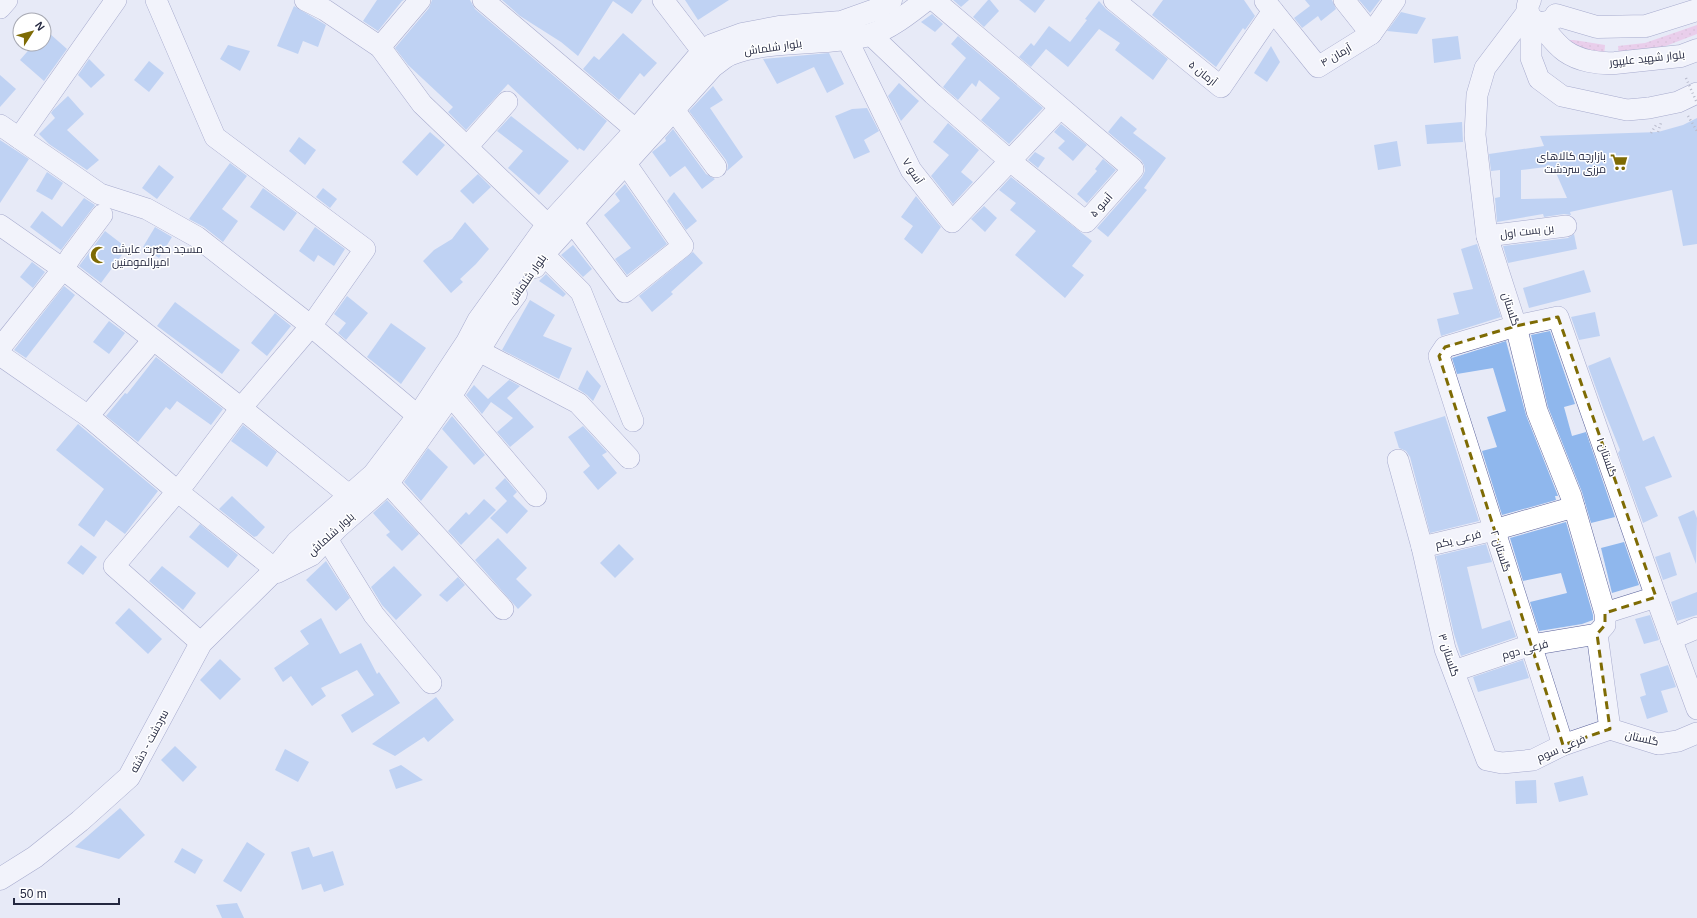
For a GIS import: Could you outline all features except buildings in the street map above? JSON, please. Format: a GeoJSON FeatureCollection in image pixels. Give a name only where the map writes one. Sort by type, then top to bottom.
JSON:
{"type":"FeatureCollection","features":[{"type":"Feature","properties":{"kind":"main road","name":"بلوار شلماش"},"geometry":{"type":"LineString","coordinates":[[337,518],[374,474],[418,416],[467,342],[478,321],[548,225],[636,130],[704,52],[712,45],[742,34],[779,27],[841,22],[875,10],[891,0]]}},
{"type":"Feature","properties":{"kind":"main road","name":"بلوار شلماش"},"geometry":{"type":"LineString","coordinates":[[272,572],[297,542],[337,518],[388,483],[450,396],[500,316],[544,255],[713,66],[730,54],[751,48],[847,39],[871,35],[901,19],[926,0]]}},
{"type":"Feature","properties":{"kind":"main road"},"geometry":{"type":"LineString","coordinates":[[1540,11],[1597,27],[1646,26],[1697,10]]}},
{"type":"Feature","properties":{"kind":"main road","name":"بلوار شهید علیپور"},"geometry":{"type":"LineString","coordinates":[[1540,11],[1565,51],[1585,60],[1616,63],[1681,56],[1697,50]]}},
{"type":"Feature","properties":{"kind":"main road","name":"سردشت - دشته"},"geometry":{"type":"LineString","coordinates":[[0,879],[36,857],[80,821],[129,777],[201,643],[272,572]]}},
{"type":"Feature","properties":{"kind":"street"},"geometry":{"type":"LineString","coordinates":[[0,8],[7,0]]}},
{"type":"Feature","properties":{"kind":"street"},"geometry":{"type":"LineString","coordinates":[[19,138],[116,0]]}},
{"type":"Feature","properties":{"kind":"street"},"geometry":{"type":"LineString","coordinates":[[156,0],[215,137],[365,249],[310,326],[241,408],[186,481],[114,566],[201,643]]}},
{"type":"Feature","properties":{"kind":"street"},"geometry":{"type":"LineString","coordinates":[[305,0],[325,10],[380,48],[422,104],[548,225]]}},
{"type":"Feature","properties":{"kind":"street"},"geometry":{"type":"LineString","coordinates":[[380,48],[420,0]]}},
{"type":"Feature","properties":{"kind":"street"},"geometry":{"type":"LineString","coordinates":[[483,0],[636,130]]}},
{"type":"Feature","properties":{"kind":"street"},"geometry":{"type":"LineString","coordinates":[[663,0],[704,52]]}},
{"type":"Feature","properties":{"kind":"street","name":"آسو ۵"},"geometry":{"type":"LineString","coordinates":[[871,35],[933,94],[1009,160],[1086,222],[1133,169],[934,0]]}},
{"type":"Feature","properties":{"kind":"street","name":"آرمان ۵"},"geometry":{"type":"LineString","coordinates":[[1114,0],[1222,87],[1269,5]]}},
{"type":"Feature","properties":{"kind":"street"},"geometry":{"type":"LineString","coordinates":[[1344,0],[1371,34]]}},
{"type":"Feature","properties":{"kind":"street","name":"آرمان ۴"},"geometry":{"type":"LineString","coordinates":[[1269,5],[1318,67],[1371,34],[1395,0]]}},
{"type":"Feature","properties":{"kind":"street"},"geometry":{"type":"LineString","coordinates":[[1540,11],[1531,58],[1539,79],[1562,96],[1627,110],[1649,108],[1678,102],[1691,86]]}},
{"type":"Feature","properties":{"kind":"street","name":"گلستان"},"geometry":{"type":"LineString","coordinates":[[1540,11],[1485,68],[1477,95],[1475,135],[1487,236],[1516,326],[1537,411],[1574,507],[1605,613]]}},
{"type":"Feature","properties":{"kind":"street","name":"آسو ۷"},"geometry":{"type":"LineString","coordinates":[[847,39],[911,170],[952,222],[1009,160]]}},
{"type":"Feature","properties":{"kind":"street"},"geometry":{"type":"LineString","coordinates":[[467,147],[507,102]]}},
{"type":"Feature","properties":{"kind":"street"},"geometry":{"type":"LineString","coordinates":[[1009,160],[1060,108]]}},
{"type":"Feature","properties":{"kind":"street"},"geometry":{"type":"LineString","coordinates":[[674,110],[716,166]]}},
{"type":"Feature","properties":{"kind":"street"},"geometry":{"type":"LineString","coordinates":[[0,125],[100,194],[148,209],[197,237],[310,326],[418,416]]}},
{"type":"Feature","properties":{"kind":"street"},"geometry":{"type":"LineString","coordinates":[[572,222],[625,292],[683,246],[626,164]]}},
{"type":"Feature","properties":{"kind":"street"},"geometry":{"type":"LineString","coordinates":[[0,348],[63,269],[102,214]]}},
{"type":"Feature","properties":{"kind":"street"},"geometry":{"type":"LineString","coordinates":[[0,224],[63,269],[241,408],[337,518],[374,614],[431,683]]}},
{"type":"Feature","properties":{"kind":"street","name":"بن بست اول"},"geometry":{"type":"LineString","coordinates":[[1487,236],[1566,226]]}},
{"type":"Feature","properties":{"kind":"street"},"geometry":{"type":"LineString","coordinates":[[544,255],[581,292],[633,421]]}},
{"type":"Feature","properties":{"kind":"street","name":"گلستان ۱"},"geometry":{"type":"LineString","coordinates":[[1516,326],[1558,317],[1656,597],[1697,709]]}},
{"type":"Feature","properties":{"kind":"street","name":"گلستان ۲"},"geometry":{"type":"LineString","coordinates":[[1516,326],[1455,346],[1444,347],[1438,356],[1563,745]]}},
{"type":"Feature","properties":{"kind":"street"},"geometry":{"type":"LineString","coordinates":[[88,416],[153,340]]}},
{"type":"Feature","properties":{"kind":"street"},"geometry":{"type":"LineString","coordinates":[[479,351],[578,403],[629,458]]}},
{"type":"Feature","properties":{"kind":"street"},"geometry":{"type":"LineString","coordinates":[[0,355],[88,416],[272,572]]}},
{"type":"Feature","properties":{"kind":"street"},"geometry":{"type":"LineString","coordinates":[[450,396],[536,496]]}},
{"type":"Feature","properties":{"kind":"street","name":"گلستان ۳"},"geometry":{"type":"LineString","coordinates":[[1398,460],[1422,548],[1445,649],[1487,760]]}},
{"type":"Feature","properties":{"kind":"street"},"geometry":{"type":"LineString","coordinates":[[388,483],[503,609]]}},
{"type":"Feature","properties":{"kind":"street","name":"فرعی یکم"},"geometry":{"type":"LineString","coordinates":[[1422,548],[1494,530],[1574,507]]}},
{"type":"Feature","properties":{"kind":"street"},"geometry":{"type":"LineString","coordinates":[[1610,730],[1597,634],[1606,625],[1605,613],[1656,597]]}},
{"type":"Feature","properties":{"kind":"street"},"geometry":{"type":"LineString","coordinates":[[1671,639],[1697,628]]}},
{"type":"Feature","properties":{"kind":"street","name":"فرعی دوم"},"geometry":{"type":"LineString","coordinates":[[1454,671],[1531,645],[1597,634]]}},
{"type":"Feature","properties":{"kind":"street","name":"گلستان"},"geometry":{"type":"LineString","coordinates":[[1610,730],[1658,744],[1678,741],[1697,733]]}},
{"type":"Feature","properties":{"kind":"street","name":"فرعی سوم"},"geometry":{"type":"LineString","coordinates":[[1487,760],[1502,763],[1533,760],[1563,745],[1610,730]]}},
{"type":"Feature","properties":{"kind":"path"},"geometry":{"type":"LineString","coordinates":[[1691,86],[1697,103]]}},
{"type":"Feature","properties":{"kind":"path"},"geometry":{"type":"LineString","coordinates":[[1686,113],[1697,131]]}},
{"type":"Feature","properties":{"kind":"path"},"geometry":{"type":"LineString","coordinates":[[1651,133],[1654,126],[1661,122],[1658,132]]}},
{"type":"Feature","properties":{"kind":"highlighted area"},"geometry":{"type":"Polygon","coordinates":[[[1558,317],[1656,597],[1605,613],[1605,625],[1597,634],[1610,729],[1563,745],[1439,356],[1445,347],[1516,326],[1558,317]]]}},
{"type":"Feature","properties":{"kind":"shaded area"},"geometry":{"type":"Polygon","coordinates":[[[1697,25],[1697,34],[1663,47],[1619,54],[1618,46],[1645,43],[1697,25]]]}},
{"type":"Feature","properties":{"kind":"shaded area"},"geometry":{"type":"Polygon","coordinates":[[[1568,40],[1605,45],[1604,56],[1569,49],[1568,40]]]}},
{"type":"Feature","properties":{"kind":"place","name":"بازارچه کالاهای مرزی سردشت"},"geometry":{"type":"Point","coordinates":[1619,162]}},
{"type":"Feature","properties":{"kind":"place","name":"مسجد حضرت عایشه امیرالمومنین"},"geometry":{"type":"Point","coordinates":[99,255]}}]}
